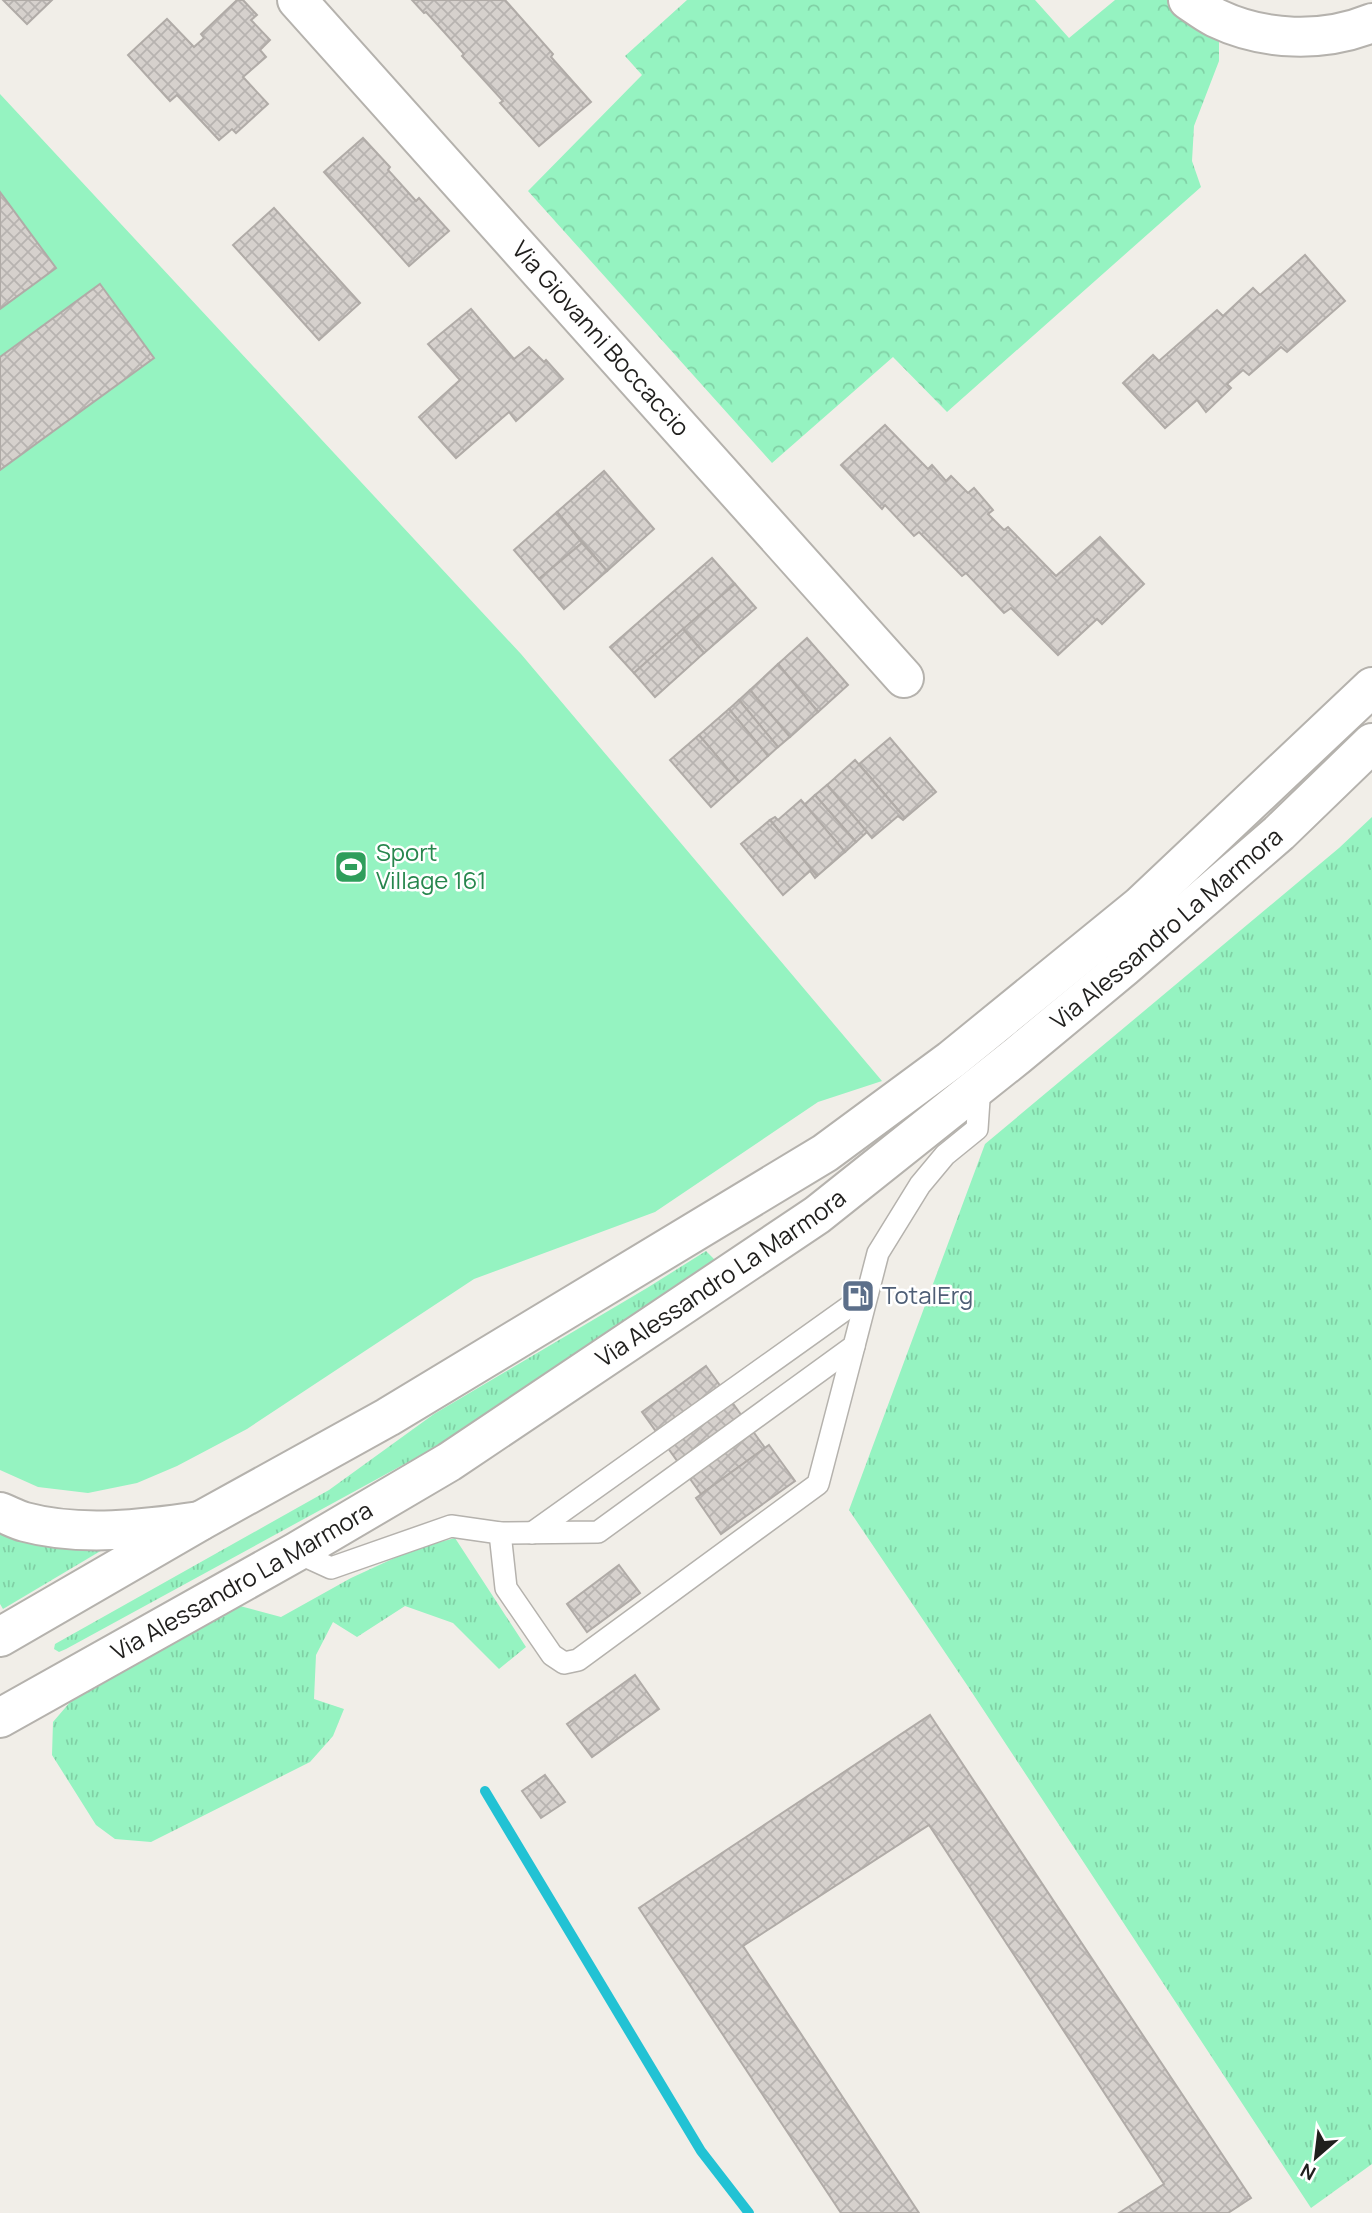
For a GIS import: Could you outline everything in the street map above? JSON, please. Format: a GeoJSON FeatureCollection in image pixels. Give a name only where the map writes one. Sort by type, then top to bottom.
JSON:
{"type":"FeatureCollection","features":[{"type":"Feature","properties":{"kind":"main road","name":"Via Giovanni Boccaccio"},"geometry":{"type":"LineString","coordinates":[[297,0],[905,678]]}},
{"type":"Feature","properties":{"kind":"main road"},"geometry":{"type":"LineString","coordinates":[[1188,0],[1215,17],[1240,28],[1271,36],[1301,37],[1337,33],[1372,23]]}},
{"type":"Feature","properties":{"kind":"main road","name":"Via Alessandro La Marmora"},"geometry":{"type":"LineString","coordinates":[[0,1637],[400,1410],[825,1153],[951,1060],[1140,906],[1372,687]]}},
{"type":"Feature","properties":{"kind":"main road","name":"Via Alessandro La Marmora"},"geometry":{"type":"LineString","coordinates":[[3,1710],[296,1552],[449,1462],[817,1215],[1124,967],[1279,833],[1372,743]]}},
{"type":"Feature","properties":{"kind":"main road"},"geometry":{"type":"LineString","coordinates":[[0,1512],[25,1522],[78,1530],[144,1529],[202,1520]]}},
{"type":"Feature","properties":{"kind":"lane"},"geometry":{"type":"LineString","coordinates":[[500,1533],[506,1588],[552,1655],[564,1663],[578,1660],[818,1484],[878,1253],[920,1185],[945,1154],[977,1129],[980,1085]]}},
{"type":"Feature","properties":{"kind":"lane"},"geometry":{"type":"LineString","coordinates":[[532,1533],[867,1294]]}},
{"type":"Feature","properties":{"kind":"lane"},"geometry":{"type":"LineString","coordinates":[[296,1552],[331,1568],[451,1526],[500,1533],[598,1532],[854,1346]]}},
{"type":"Feature","properties":{"kind":"green space"},"geometry":{"type":"Polygon","coordinates":[[[687,0],[1035,0],[1069,38],[1115,0],[1175,0],[1219,38],[1219,61],[1194,126],[1192,161],[1201,187],[947,412],[893,357],[772,463],[528,191],[642,75],[625,56],[687,0]]]}},
{"type":"Feature","properties":{"kind":"green space","name":"Sport Village 161"},"geometry":{"type":"Polygon","coordinates":[[[0,94],[521,654],[882,1081],[818,1102],[655,1212],[474,1279],[247,1429],[177,1466],[137,1483],[88,1493],[38,1487],[0,1470],[0,94]]]}},
{"type":"Feature","properties":{"kind":"green space"},"geometry":{"type":"Polygon","coordinates":[[[1372,817],[1372,2164],[1311,2208],[849,1510],[985,1144],[1339,848],[1372,817]]]}},
{"type":"Feature","properties":{"kind":"green space"},"geometry":{"type":"Polygon","coordinates":[[[706,1251],[715,1260],[588,1349],[432,1449],[66,1649],[59,1652],[54,1649],[55,1644],[329,1490],[434,1414],[706,1251]]]}},
{"type":"Feature","properties":{"kind":"green space"},"geometry":{"type":"Polygon","coordinates":[[[0,1529],[114,1543],[3,1609],[0,1604],[0,1529]]]}},
{"type":"Feature","properties":{"kind":"green space"},"geometry":{"type":"Polygon","coordinates":[[[455,1538],[526,1647],[499,1669],[453,1623],[405,1606],[357,1637],[333,1622],[316,1655],[314,1699],[344,1709],[333,1736],[310,1762],[151,1842],[115,1839],[96,1825],[52,1755],[53,1722],[71,1701],[240,1606],[281,1617],[351,1578],[414,1549],[455,1538]]]}},
{"type":"Feature","properties":{"kind":"building"},"geometry":{"type":"Polygon","coordinates":[[[3,0],[52,0],[27,24],[3,0]]]}},
{"type":"Feature","properties":{"kind":"building"},"geometry":{"type":"Polygon","coordinates":[[[237,0],[243,0],[257,15],[251,20],[270,40],[260,50],[266,57],[243,77],[268,104],[236,133],[232,129],[219,140],[177,95],[170,101],[128,55],[167,19],[194,47],[204,38],[201,34],[237,0]]]}},
{"type":"Feature","properties":{"kind":"building"},"geometry":{"type":"Polygon","coordinates":[[[412,0],[505,0],[591,102],[539,146],[500,103],[503,101],[462,56],[464,54],[412,0]]]}},
{"type":"Feature","properties":{"kind":"building"},"geometry":{"type":"Polygon","coordinates":[[[363,138],[416,201],[419,198],[449,231],[409,266],[324,172],[363,138]]]}},
{"type":"Feature","properties":{"kind":"building"},"geometry":{"type":"Polygon","coordinates":[[[0,192],[56,268],[0,309],[0,192]]]}},
{"type":"Feature","properties":{"kind":"building"},"geometry":{"type":"Polygon","coordinates":[[[274,208],[360,303],[319,340],[233,245],[274,208]]]}},
{"type":"Feature","properties":{"kind":"building"},"geometry":{"type":"Polygon","coordinates":[[[1305,255],[1345,301],[1287,352],[1281,347],[1249,375],[1243,370],[1227,384],[1231,388],[1206,412],[1197,400],[1165,428],[1123,383],[1153,355],[1159,361],[1217,310],[1223,316],[1253,288],[1260,295],[1305,255]]]}},
{"type":"Feature","properties":{"kind":"building"},"geometry":{"type":"Polygon","coordinates":[[[100,284],[154,358],[0,470],[0,357],[100,284]]]}},
{"type":"Feature","properties":{"kind":"building"},"geometry":{"type":"Polygon","coordinates":[[[471,309],[514,359],[529,347],[544,362],[546,360],[563,379],[516,421],[509,412],[456,458],[419,417],[460,380],[428,344],[471,309]]]}},
{"type":"Feature","properties":{"kind":"building"},"geometry":{"type":"Polygon","coordinates":[[[885,425],[928,469],[932,465],[946,481],[951,476],[968,493],[974,488],[993,510],[988,514],[1004,530],[1008,527],[1056,576],[1100,537],[1144,584],[1102,624],[1097,619],[1058,655],[1011,608],[1004,613],[966,573],[962,576],[919,532],[914,536],[885,505],[882,509],[841,465],[885,425]]]}},
{"type":"Feature","properties":{"kind":"building"},"geometry":{"type":"Polygon","coordinates":[[[604,471],[654,529],[607,571],[557,512],[604,471]]]}},
{"type":"Feature","properties":{"kind":"building"},"geometry":{"type":"Polygon","coordinates":[[[557,512],[582,543],[539,579],[514,550],[557,512]]]}},
{"type":"Feature","properties":{"kind":"building"},"geometry":{"type":"Polygon","coordinates":[[[582,543],[607,571],[564,609],[539,579],[582,543]]]}},
{"type":"Feature","properties":{"kind":"building"},"geometry":{"type":"Polygon","coordinates":[[[712,558],[735,584],[634,673],[610,647],[712,558]]]}},
{"type":"Feature","properties":{"kind":"building"},"geometry":{"type":"Polygon","coordinates":[[[735,584],[756,608],[704,653],[683,629],[735,584]]]}},
{"type":"Feature","properties":{"kind":"building"},"geometry":{"type":"Polygon","coordinates":[[[683,629],[704,653],[655,697],[634,673],[683,629]]]}},
{"type":"Feature","properties":{"kind":"building"},"geometry":{"type":"Polygon","coordinates":[[[807,638],[848,685],[818,712],[778,664],[807,638]]]}},
{"type":"Feature","properties":{"kind":"building"},"geometry":{"type":"Polygon","coordinates":[[[778,664],[818,712],[790,737],[750,690],[778,664]]]}},
{"type":"Feature","properties":{"kind":"building"},"geometry":{"type":"Polygon","coordinates":[[[750,690],[790,737],[778,747],[739,700],[750,690]]]}},
{"type":"Feature","properties":{"kind":"building"},"geometry":{"type":"Polygon","coordinates":[[[739,700],[778,747],[768,756],[729,709],[739,700]]]}},
{"type":"Feature","properties":{"kind":"building"},"geometry":{"type":"Polygon","coordinates":[[[729,709],[768,756],[739,782],[699,735],[729,709]]]}},
{"type":"Feature","properties":{"kind":"building"},"geometry":{"type":"Polygon","coordinates":[[[699,735],[739,782],[711,807],[670,760],[699,735]]]}},
{"type":"Feature","properties":{"kind":"building"},"geometry":{"type":"Polygon","coordinates":[[[890,738],[936,792],[905,818],[859,764],[890,738]]]}},
{"type":"Feature","properties":{"kind":"building"},"geometry":{"type":"Polygon","coordinates":[[[855,760],[905,818],[903,820],[898,816],[872,838],[827,785],[855,760]]]}},
{"type":"Feature","properties":{"kind":"building"},"geometry":{"type":"Polygon","coordinates":[[[827,785],[867,832],[856,842],[815,795],[827,785]]]}},
{"type":"Feature","properties":{"kind":"building"},"geometry":{"type":"Polygon","coordinates":[[[815,795],[856,842],[845,852],[804,805],[815,795]]]}},
{"type":"Feature","properties":{"kind":"building"},"geometry":{"type":"Polygon","coordinates":[[[801,800],[845,852],[817,876],[770,820],[775,817],[778,820],[801,800]]]}},
{"type":"Feature","properties":{"kind":"building"},"geometry":{"type":"Polygon","coordinates":[[[770,820],[817,876],[815,878],[810,871],[783,895],[741,844],[770,820]]]}},
{"type":"Feature","properties":{"kind":"building"},"geometry":{"type":"Polygon","coordinates":[[[706,1366],[765,1448],[701,1494],[642,1412],[706,1366]]]}},
{"type":"Feature","properties":{"kind":"building"},"geometry":{"type":"Polygon","coordinates":[[[769,1445],[795,1481],[721,1534],[696,1498],[769,1445]]]}},
{"type":"Feature","properties":{"kind":"building"},"geometry":{"type":"Polygon","coordinates":[[[619,1565],[640,1593],[587,1632],[567,1604],[619,1565]]]}},
{"type":"Feature","properties":{"kind":"building"},"geometry":{"type":"Polygon","coordinates":[[[635,1675],[659,1709],[592,1757],[567,1724],[635,1675]]]}},
{"type":"Feature","properties":{"kind":"building"},"geometry":{"type":"Polygon","coordinates":[[[930,1715],[1251,2198],[1228,2213],[1119,2213],[1164,2184],[929,1825],[743,1946],[919,2213],[841,2213],[639,1908],[930,1715]]]}},
{"type":"Feature","properties":{"kind":"building"},"geometry":{"type":"Polygon","coordinates":[[[545,1775],[565,1802],[541,1818],[522,1791],[545,1775]]]}},
{"type":"Feature","properties":{"kind":"waterway"},"geometry":{"type":"LineString","coordinates":[[485,1791],[701,2151],[749,2213]]}},
{"type":"Feature","properties":{"kind":"place","name":"Sport Village 161"},"geometry":{"type":"Point","coordinates":[351,867]}},
{"type":"Feature","properties":{"kind":"place","name":"TotalErg"},"geometry":{"type":"Point","coordinates":[858,1296]}}]}
